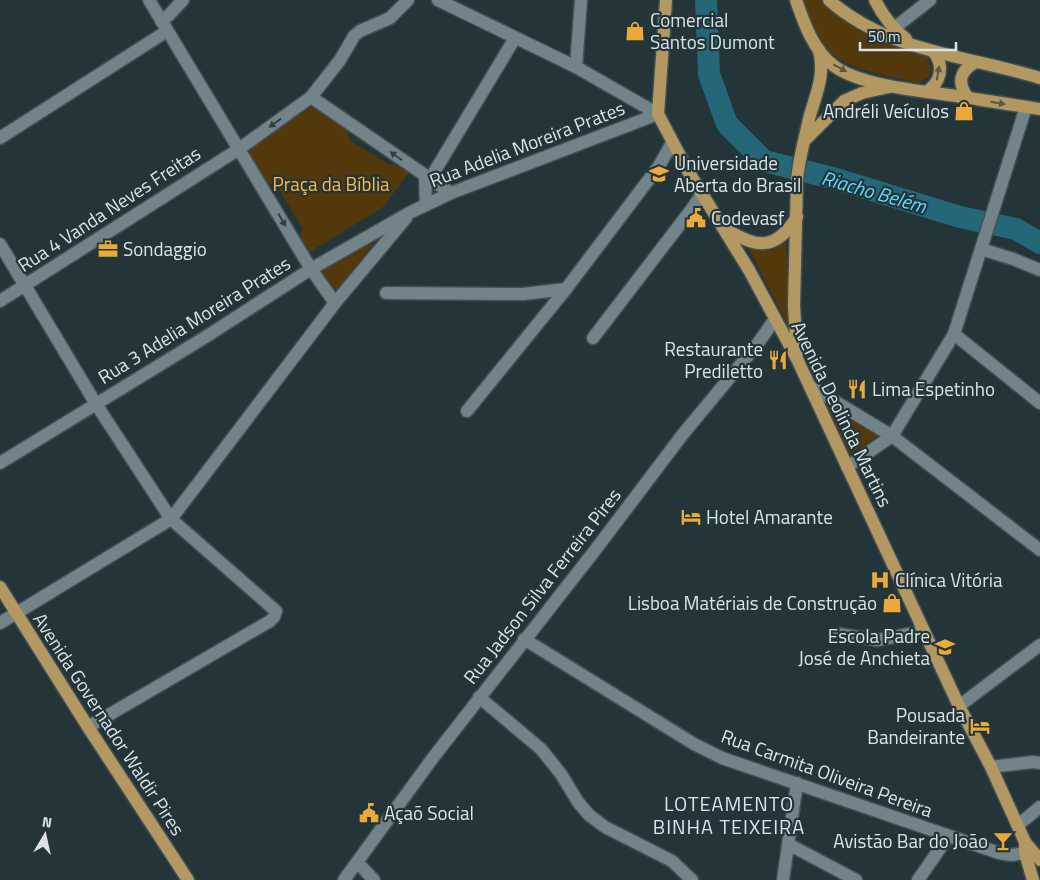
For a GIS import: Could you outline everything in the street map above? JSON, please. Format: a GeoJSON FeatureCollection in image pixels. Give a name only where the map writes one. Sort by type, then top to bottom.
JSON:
{"type":"FeatureCollection","features":[{"type":"Feature","properties":{"kind":"main road","name":"Avenida Deolinda Martins"},"geometry":{"type":"LineString","coordinates":[[666,0],[658,114],[672,143],[702,194],[754,277],[811,387],[959,706],[991,767],[1018,825],[1033,880]]}},
{"type":"Feature","properties":{"kind":"main road"},"geometry":{"type":"LineString","coordinates":[[796,0],[807,30],[819,50],[834,66],[843,71],[892,87],[1040,109]]}},
{"type":"Feature","properties":{"kind":"main road"},"geometry":{"type":"LineString","coordinates":[[829,0],[843,12],[879,33],[933,51],[1038,76]]}},
{"type":"Feature","properties":{"kind":"main road"},"geometry":{"type":"LineString","coordinates":[[874,0],[893,29],[911,44]]}},
{"type":"Feature","properties":{"kind":"main road"},"geometry":{"type":"LineString","coordinates":[[797,359],[794,306],[797,180],[803,142],[822,77],[822,61],[819,50]]}},
{"type":"Feature","properties":{"kind":"main road"},"geometry":{"type":"LineString","coordinates":[[926,92],[936,84],[940,74],[937,56],[933,51]]}},
{"type":"Feature","properties":{"kind":"main road"},"geometry":{"type":"LineString","coordinates":[[968,98],[961,89],[960,83],[963,72],[968,66],[976,62]]}},
{"type":"Feature","properties":{"kind":"main road"},"geometry":{"type":"LineString","coordinates":[[803,142],[844,101],[862,93],[892,87]]}},
{"type":"Feature","properties":{"kind":"main road"},"geometry":{"type":"LineString","coordinates":[[722,226],[747,241],[760,243],[773,241],[782,236],[797,217]]}},
{"type":"Feature","properties":{"kind":"main road","name":"Avenida Governador Waldir Pires"},"geometry":{"type":"LineString","coordinates":[[0,586],[88,727],[188,880]]}},
{"type":"Feature","properties":{"kind":"main road","name":"Avenida Deolinda Martins"},"geometry":{"type":"LineString","coordinates":[[1025,847],[1040,860]]}},
{"type":"Feature","properties":{"kind":"street"},"geometry":{"type":"LineString","coordinates":[[149,0],[335,303]]}},
{"type":"Feature","properties":{"kind":"street"},"geometry":{"type":"LineString","coordinates":[[0,138],[164,26],[169,16],[183,0]]}},
{"type":"Feature","properties":{"kind":"street","name":"Rua 4 Vanda Neves Freitas"},"geometry":{"type":"LineString","coordinates":[[0,300],[239,149],[312,97],[340,60],[354,36],[360,31],[390,18],[408,0]]}},
{"type":"Feature","properties":{"kind":"street"},"geometry":{"type":"LineString","coordinates":[[438,0],[576,67],[658,114]]}},
{"type":"Feature","properties":{"kind":"street"},"geometry":{"type":"LineString","coordinates":[[576,67],[581,0]]}},
{"type":"Feature","properties":{"kind":"street"},"geometry":{"type":"LineString","coordinates":[[893,29],[930,0]]}},
{"type":"Feature","properties":{"kind":"street"},"geometry":{"type":"LineString","coordinates":[[426,204],[427,178],[515,38]]}},
{"type":"Feature","properties":{"kind":"street"},"geometry":{"type":"LineString","coordinates":[[312,97],[451,193]]}},
{"type":"Feature","properties":{"kind":"street"},"geometry":{"type":"LineString","coordinates":[[847,467],[892,436],[954,334],[1026,107]]}},
{"type":"Feature","properties":{"kind":"street","name":"Rua Adelia Moreira Prates"},"geometry":{"type":"LineString","coordinates":[[410,212],[451,193],[658,114]]}},
{"type":"Feature","properties":{"kind":"street"},"geometry":{"type":"LineString","coordinates":[[467,411],[566,289],[659,166],[672,143]]}},
{"type":"Feature","properties":{"kind":"street"},"geometry":{"type":"LineString","coordinates":[[592,338],[702,194]]}},
{"type":"Feature","properties":{"kind":"street"},"geometry":{"type":"LineString","coordinates":[[0,623],[171,520],[335,303],[410,212]]}},
{"type":"Feature","properties":{"kind":"street","name":"Rua 3 Adelia Moreira Prates"},"geometry":{"type":"LineString","coordinates":[[0,463],[207,336],[312,268],[410,212]]}},
{"type":"Feature","properties":{"kind":"street"},"geometry":{"type":"LineString","coordinates":[[0,244],[96,404],[171,520],[275,609],[276,614],[270,621],[88,727]]}},
{"type":"Feature","properties":{"kind":"street"},"geometry":{"type":"LineString","coordinates":[[981,249],[1040,270]]}},
{"type":"Feature","properties":{"kind":"street"},"geometry":{"type":"LineString","coordinates":[[386,293],[523,294],[566,289]]}},
{"type":"Feature","properties":{"kind":"street","name":"Rua Jadson Silva Ferreira Pires"},"geometry":{"type":"LineString","coordinates":[[344,880],[479,697],[596,549],[683,434],[756,346],[775,319]]}},
{"type":"Feature","properties":{"kind":"street"},"geometry":{"type":"LineString","coordinates":[[954,334],[1040,402]]}},
{"type":"Feature","properties":{"kind":"street"},"geometry":{"type":"LineString","coordinates":[[811,387],[892,436],[1040,550]]}},
{"type":"Feature","properties":{"kind":"street"},"geometry":{"type":"LineString","coordinates":[[838,634],[878,640],[924,631]]}},
{"type":"Feature","properties":{"kind":"street","name":"Rua Carmita Oliveira Pereira"},"geometry":{"type":"LineString","coordinates":[[524,639],[715,755],[748,768],[797,783],[999,853],[1012,855],[1025,847]]}},
{"type":"Feature","properties":{"kind":"street"},"geometry":{"type":"LineString","coordinates":[[959,706],[1040,645]]}},
{"type":"Feature","properties":{"kind":"street"},"geometry":{"type":"LineString","coordinates":[[479,697],[541,749],[562,774],[578,802],[589,815],[605,827],[672,861],[692,880]]}},
{"type":"Feature","properties":{"kind":"street"},"geometry":{"type":"LineString","coordinates":[[991,767],[1033,762],[1040,764]]}},
{"type":"Feature","properties":{"kind":"street"},"geometry":{"type":"LineString","coordinates":[[783,880],[797,783]]}},
{"type":"Feature","properties":{"kind":"street"},"geometry":{"type":"LineString","coordinates":[[1018,825],[1040,807]]}},
{"type":"Feature","properties":{"kind":"street"},"geometry":{"type":"LineString","coordinates":[[918,880],[948,836]]}},
{"type":"Feature","properties":{"kind":"street"},"geometry":{"type":"LineString","coordinates":[[788,844],[856,880]]}},
{"type":"Feature","properties":{"kind":"street"},"geometry":{"type":"LineString","coordinates":[[358,862],[374,880]]}},
{"type":"Feature","properties":{"kind":"green space"},"geometry":{"type":"Polygon","coordinates":[[[799,0],[822,0],[842,18],[864,33],[928,58],[931,71],[928,78],[917,83],[863,70],[844,62],[823,48],[799,0]]]}},
{"type":"Feature","properties":{"kind":"green space","name":"Praça da Bíblia"},"geometry":{"type":"Polygon","coordinates":[[[315,107],[346,127],[351,141],[390,165],[400,162],[411,170],[383,207],[307,254],[299,240],[302,228],[277,186],[265,182],[244,148],[308,108],[315,107]]]}},
{"type":"Feature","properties":{"kind":"green space"},"geometry":{"type":"Polygon","coordinates":[[[394,217],[328,302],[308,275],[394,217]]]}},
{"type":"Feature","properties":{"kind":"green space"},"geometry":{"type":"Polygon","coordinates":[[[786,240],[789,327],[748,247],[786,240]]]}},
{"type":"Feature","properties":{"kind":"green space"},"geometry":{"type":"Polygon","coordinates":[[[819,397],[821,397],[878,436],[849,455],[819,397]]]}},
{"type":"Feature","properties":{"kind":"waterway","name":"Riacho Belém"},"geometry":{"type":"LineString","coordinates":[[706,0],[709,74],[727,124],[764,161],[836,179],[960,217],[1016,229],[1040,243]]}},
{"type":"Feature","properties":{"kind":"place","name":"Comercial Santos Dumont"},"geometry":{"type":"Point","coordinates":[635,31]}},
{"type":"Feature","properties":{"kind":"place","name":"Andréli Veículos"},"geometry":{"type":"Point","coordinates":[964,111]}},
{"type":"Feature","properties":{"kind":"place","name":"Universidade Aberta do Brasil"},"geometry":{"type":"Point","coordinates":[659,174]}},
{"type":"Feature","properties":{"kind":"place","name":"Codevasf"},"geometry":{"type":"Point","coordinates":[696,218]}},
{"type":"Feature","properties":{"kind":"place","name":"Sondaggio"},"geometry":{"type":"Point","coordinates":[108,249]}},
{"type":"Feature","properties":{"kind":"place","name":"Restaurante Prediletto"},"geometry":{"type":"Point","coordinates":[778,360]}},
{"type":"Feature","properties":{"kind":"place","name":"Lima Espetinho"},"geometry":{"type":"Point","coordinates":[857,389]}},
{"type":"Feature","properties":{"kind":"place","name":"Hotel Amarante"},"geometry":{"type":"Point","coordinates":[691,517]}},
{"type":"Feature","properties":{"kind":"place","name":"Clínica Vitória"},"geometry":{"type":"Point","coordinates":[880,580]}},
{"type":"Feature","properties":{"kind":"place","name":"Lisboa Matériais de Construção"},"geometry":{"type":"Point","coordinates":[892,603]}},
{"type":"Feature","properties":{"kind":"place","name":"Escola Padre José de Anchieta"},"geometry":{"type":"Point","coordinates":[945,647]}},
{"type":"Feature","properties":{"kind":"place","name":"Pousada Bandeirante"},"geometry":{"type":"Point","coordinates":[980,726]}},
{"type":"Feature","properties":{"kind":"place","name":"Açaõ Social"},"geometry":{"type":"Point","coordinates":[369,813]}},
{"type":"Feature","properties":{"kind":"place","name":"Avistão Bar do João"},"geometry":{"type":"Point","coordinates":[1003,841]}},
{"type":"Feature","properties":{"kind":"district","name":"LOTEAMENTO BINHA TEIXEIRA"},"geometry":{"type":"Point","coordinates":[729,816]}}]}
